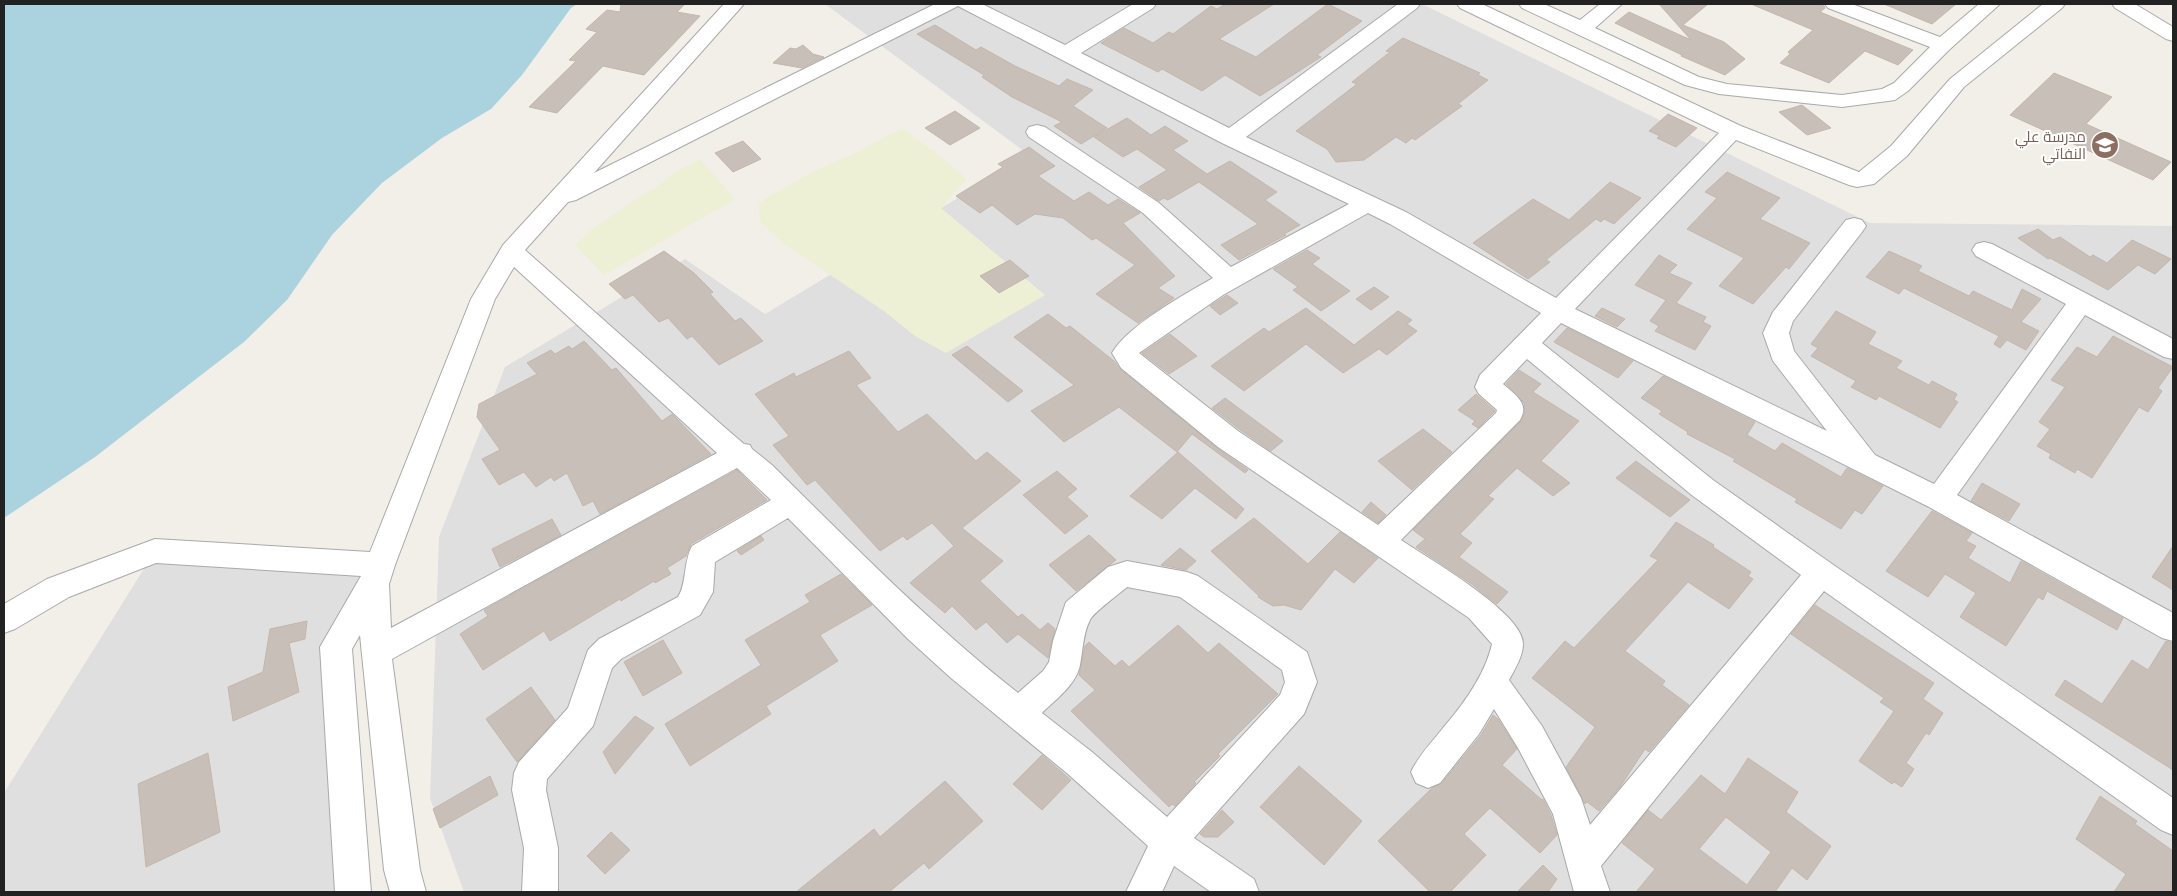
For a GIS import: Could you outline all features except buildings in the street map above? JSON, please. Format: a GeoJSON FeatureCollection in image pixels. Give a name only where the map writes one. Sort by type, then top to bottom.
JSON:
{"type":"FeatureCollection","features":[{"type":"Feature","properties":{"kind":"street"},"geometry":{"type":"LineString","coordinates":[[353,892],[336,647],[377,574],[482,299],[511,251],[734,4]]}},
{"type":"Feature","properties":{"kind":"street"},"geometry":{"type":"LineString","coordinates":[[554,202],[950,4]]}},
{"type":"Feature","properties":{"kind":"street"},"geometry":{"type":"LineString","coordinates":[[967,4],[1065,54],[1126,82],[1230,138],[1398,218],[1558,311],[1938,499],[2173,628]]}},
{"type":"Feature","properties":{"kind":"street"},"geometry":{"type":"LineString","coordinates":[[1065,54],[1146,4]]}},
{"type":"Feature","properties":{"kind":"street"},"geometry":{"type":"LineString","coordinates":[[1230,138],[1410,4]]}},
{"type":"Feature","properties":{"kind":"street"},"geometry":{"type":"LineString","coordinates":[[1467,4],[1733,131],[1857,180],[1866,178],[1899,151],[1957,83],[2055,4]]}},
{"type":"Feature","properties":{"kind":"street"},"geometry":{"type":"LineString","coordinates":[[1529,4],[1692,81],[1708,86],[1726,90],[1842,101],[1888,95],[1900,87],[1990,4]]}},
{"type":"Feature","properties":{"kind":"street"},"geometry":{"type":"LineString","coordinates":[[1581,28],[1612,4]]}},
{"type":"Feature","properties":{"kind":"street"},"geometry":{"type":"LineString","coordinates":[[1835,4],[1943,46]]}},
{"type":"Feature","properties":{"kind":"street"},"geometry":{"type":"LineString","coordinates":[[2122,4],[2173,35]]}},
{"type":"Feature","properties":{"kind":"street"},"geometry":{"type":"LineString","coordinates":[[1380,542],[1506,420],[1511,412],[1510,406],[1488,387],[1489,382],[1733,131]]}},
{"type":"Feature","properties":{"kind":"street"},"geometry":{"type":"LineString","coordinates":[[1037,132],[1151,208],[1230,280]]}},
{"type":"Feature","properties":{"kind":"street"},"geometry":{"type":"LineString","coordinates":[[1367,204],[1230,280],[1165,319],[1128,348],[1125,353],[1138,368],[1228,439],[1480,609],[1499,629],[1508,642],[1505,656],[1492,683],[1468,723],[1428,772]]}},
{"type":"Feature","properties":{"kind":"street"},"geometry":{"type":"LineString","coordinates":[[1854,226],[1782,318],[1776,333],[1782,354],[1866,463]]}},
{"type":"Feature","properties":{"kind":"street"},"geometry":{"type":"LineString","coordinates":[[1984,250],[2173,350]]}},
{"type":"Feature","properties":{"kind":"street"},"geometry":{"type":"LineString","coordinates":[[511,251],[713,434],[740,453],[792,501],[919,629],[962,668],[1080,763],[1168,841],[1241,892]]}},
{"type":"Feature","properties":{"kind":"street"},"geometry":{"type":"LineString","coordinates":[[1938,499],[2080,302]]}},
{"type":"Feature","properties":{"kind":"street"},"geometry":{"type":"LineString","coordinates":[[1525,343],[1703,488],[1821,573],[2173,818]]}},
{"type":"Feature","properties":{"kind":"street"},"geometry":{"type":"LineString","coordinates":[[376,652],[456,606],[687,484],[740,453]]}},
{"type":"Feature","properties":{"kind":"street"},"geometry":{"type":"LineString","coordinates":[[540,892],[541,848],[529,790],[531,773],[582,715],[599,660],[610,649],[689,606],[698,592],[702,554],[792,501]]}},
{"type":"Feature","properties":{"kind":"street"},"geometry":{"type":"LineString","coordinates":[[4,620],[58,588],[155,551],[377,574]]}},
{"type":"Feature","properties":{"kind":"street"},"geometry":{"type":"LineString","coordinates":[[1587,877],[1821,573]]}},
{"type":"Feature","properties":{"kind":"street"},"geometry":{"type":"LineString","coordinates":[[377,574],[376,652],[402,870],[408,892]]}},
{"type":"Feature","properties":{"kind":"street"},"geometry":{"type":"LineString","coordinates":[[1018,714],[1054,681],[1064,667],[1068,641],[1077,611],[1119,576],[1127,574],[1187,585],[1296,662],[1301,682],[1293,704],[1168,841],[1144,892]]}},
{"type":"Feature","properties":{"kind":"street"},"geometry":{"type":"LineString","coordinates":[[1492,683],[1505,698],[1530,737],[1569,810],[1587,877]]}},
{"type":"Feature","properties":{"kind":"shaded area"},"geometry":{"type":"Polygon","coordinates":[[[825,4],[1422,4],[1870,223],[2173,226],[2173,892],[464,892],[430,798],[439,537],[505,367],[685,259],[765,314],[1029,155],[825,4]]]}},
{"type":"Feature","properties":{"kind":"shaded area"},"geometry":{"type":"Polygon","coordinates":[[[155,551],[380,565],[336,647],[353,892],[4,892],[4,793],[155,551]]]}},
{"type":"Feature","properties":{"kind":"green space"},"geometry":{"type":"Polygon","coordinates":[[[904,129],[967,179],[941,208],[1045,295],[946,353],[915,336],[884,311],[784,244],[761,223],[759,215],[759,203],[768,197],[814,171],[862,150],[889,134],[904,129]]]}},
{"type":"Feature","properties":{"kind":"green space"},"geometry":{"type":"Polygon","coordinates":[[[700,159],[735,199],[604,275],[575,245],[591,230],[655,188],[675,172],[700,159]]]}},
{"type":"Feature","properties":{"kind":"water"},"geometry":{"type":"Polygon","coordinates":[[[4,4],[577,4],[571,8],[522,75],[491,109],[442,138],[382,183],[332,235],[287,300],[244,342],[95,457],[4,518],[4,4]]]}},
{"type":"Feature","properties":{"kind":"place","name":"مدرسة علي النفاتي"},"geometry":{"type":"Point","coordinates":[2105,145]}}]}
